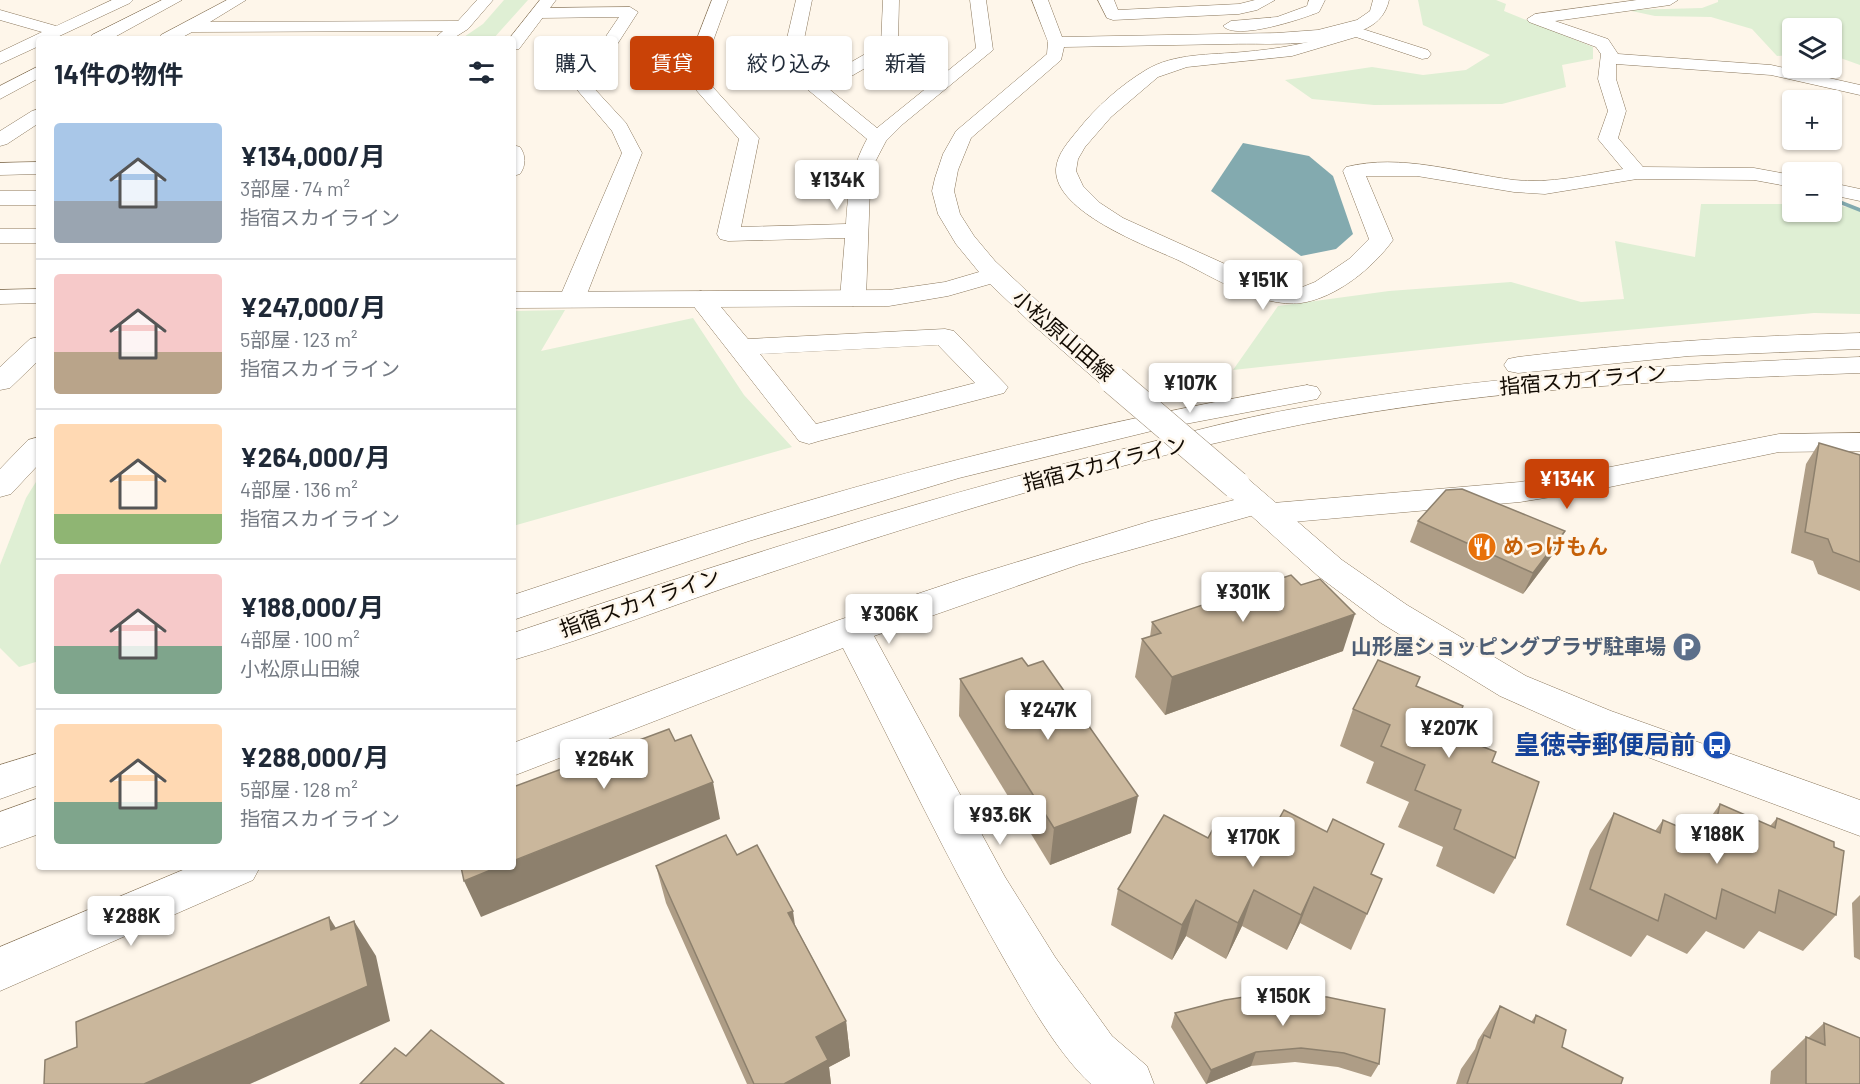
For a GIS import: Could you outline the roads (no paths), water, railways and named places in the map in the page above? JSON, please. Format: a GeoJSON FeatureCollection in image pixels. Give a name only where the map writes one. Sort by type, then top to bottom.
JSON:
{"type":"FeatureCollection","features":[{"type":"Feature","properties":{"kind":"street"},"geometry":{"type":"LineString","coordinates":[[46,36],[124,0]]}},
{"type":"Feature","properties":{"kind":"street"},"geometry":{"type":"LineString","coordinates":[[104,36],[174,0]]}},
{"type":"Feature","properties":{"kind":"street"},"geometry":{"type":"LineString","coordinates":[[172,36],[238,0]]}},
{"type":"Feature","properties":{"kind":"street"},"geometry":{"type":"LineString","coordinates":[[446,36],[462,26],[485,0]]}},
{"type":"Feature","properties":{"kind":"street"},"geometry":{"type":"LineString","coordinates":[[720,0],[692,75],[749,138],[728,234],[856,231]]}},
{"type":"Feature","properties":{"kind":"street"},"geometry":{"type":"LineString","coordinates":[[796,36],[804,0]]}},
{"type":"Feature","properties":{"kind":"street"},"geometry":{"type":"LineString","coordinates":[[852,68],[887,48],[890,43],[891,0]]}},
{"type":"Feature","properties":{"kind":"street"},"geometry":{"type":"LineString","coordinates":[[853,298],[859,188],[865,162],[878,138],[910,107],[985,50],[978,0]]}},
{"type":"Feature","properties":{"kind":"street"},"geometry":{"type":"LineString","coordinates":[[1040,0],[1056,42],[1277,38],[1351,31],[1422,54]]}},
{"type":"Feature","properties":{"kind":"street"},"geometry":{"type":"LineString","coordinates":[[1106,0],[1113,15],[1252,8],[1267,0]]}},
{"type":"Feature","properties":{"kind":"street"},"geometry":{"type":"LineString","coordinates":[[1166,12],[1177,29],[1257,25],[1300,16],[1314,9],[1317,0]]}},
{"type":"Feature","properties":{"kind":"street"},"geometry":{"type":"LineString","coordinates":[[1381,0],[1381,7],[1375,16],[1322,46],[1295,52],[1176,64],[1147,75],[1091,128],[1071,151],[1065,169],[1072,187],[1093,210],[1115,223],[1271,294],[1286,296],[1305,295],[1320,289],[1373,252],[1381,240],[1353,171],[1417,170],[1505,185],[1545,188],[1637,173],[1754,174],[1782,179]]}},
{"type":"Feature","properties":{"kind":"street"},"geometry":{"type":"LineString","coordinates":[[1637,173],[1608,139],[1617,114],[1605,77],[1610,54],[1602,44],[1535,19],[1670,0]]}},
{"type":"Feature","properties":{"kind":"street"},"geometry":{"type":"LineString","coordinates":[[516,41],[543,6],[630,12],[582,86],[616,124],[632,147],[632,153],[572,299]]}},
{"type":"Feature","properties":{"kind":"street"},"geometry":{"type":"LineString","coordinates":[[0,15],[21,21],[43,36]]}},
{"type":"Feature","properties":{"kind":"street"},"geometry":{"type":"LineString","coordinates":[[0,27],[21,21]]}},
{"type":"Feature","properties":{"kind":"street"},"geometry":{"type":"LineString","coordinates":[[189,27],[462,26]]}},
{"type":"Feature","properties":{"kind":"street"},"geometry":{"type":"LineString","coordinates":[[0,50],[36,39]]}},
{"type":"Feature","properties":{"kind":"street"},"geometry":{"type":"LineString","coordinates":[[0,59],[36,41]]}},
{"type":"Feature","properties":{"kind":"street","name":"小松原山田線"},"geometry":{"type":"LineString","coordinates":[[1056,42],[1055,56],[1047,65],[963,135],[957,143],[943,190],[957,228],[972,251],[994,275],[1330,568],[1394,614],[1513,686],[1597,722],[1860,818]]}},
{"type":"Feature","properties":{"kind":"street"},"geometry":{"type":"LineString","coordinates":[[1608,58],[1771,70],[1860,90]]}},
{"type":"Feature","properties":{"kind":"street"},"geometry":{"type":"LineString","coordinates":[[0,94],[36,73]]}},
{"type":"Feature","properties":{"kind":"street"},"geometry":{"type":"LineString","coordinates":[[817,90],[878,138]]}},
{"type":"Feature","properties":{"kind":"street"},"geometry":{"type":"LineString","coordinates":[[0,140],[30,126]]}},
{"type":"Feature","properties":{"kind":"street"},"geometry":{"type":"LineString","coordinates":[[0,169],[36,168]]}},
{"type":"Feature","properties":{"kind":"street"},"geometry":{"type":"LineString","coordinates":[[1842,191],[1860,195]]}},
{"type":"Feature","properties":{"kind":"street"},"geometry":{"type":"LineString","coordinates":[[0,198],[36,198]]}},
{"type":"Feature","properties":{"kind":"street"},"geometry":{"type":"LineString","coordinates":[[0,236],[36,236]]}},
{"type":"Feature","properties":{"kind":"street"},"geometry":{"type":"LineString","coordinates":[[516,300],[889,298],[948,289],[994,275]]}},
{"type":"Feature","properties":{"kind":"street"},"geometry":{"type":"LineString","coordinates":[[0,297],[36,296]]}},
{"type":"Feature","properties":{"kind":"street"},"geometry":{"type":"LineString","coordinates":[[701,299],[809,435],[994,387],[945,337],[741,347]]}},
{"type":"Feature","properties":{"kind":"street","name":"指宿スカイライン"},"geometry":{"type":"LineString","coordinates":[[516,607],[738,533],[941,474],[1251,402],[1369,383],[1574,358],[1775,342],[1860,341]]}},
{"type":"Feature","properties":{"kind":"street"},"geometry":{"type":"LineString","coordinates":[[4,374],[36,347]]}},
{"type":"Feature","properties":{"kind":"street","name":"指宿スカイライン"},"geometry":{"type":"LineString","coordinates":[[516,646],[723,574],[904,517],[1076,470],[1283,419],[1466,391],[1710,369],[1860,365]]}},
{"type":"Feature","properties":{"kind":"street"},"geometry":{"type":"LineString","coordinates":[[516,759],[852,629],[1182,522],[1254,501],[1520,492],[1595,480],[1779,443],[1860,442]]}},
{"type":"Feature","properties":{"kind":"street"},"geometry":{"type":"LineString","coordinates":[[0,487],[36,449]]}},
{"type":"Feature","properties":{"kind":"street"},"geometry":{"type":"LineString","coordinates":[[852,629],[989,891],[1038,973],[1094,1053],[1129,1084]]}},
{"type":"Feature","properties":{"kind":"street"},"geometry":{"type":"LineString","coordinates":[[0,782],[36,770]]}},
{"type":"Feature","properties":{"kind":"street"},"geometry":{"type":"LineString","coordinates":[[0,830],[36,817]]}},
{"type":"Feature","properties":{"kind":"street"},"geometry":{"type":"LineString","coordinates":[[0,969],[231,870]]}},
{"type":"Feature","properties":{"kind":"water"},"geometry":{"type":"Polygon","coordinates":[[[1243,143],[1309,156],[1333,176],[1353,234],[1336,249],[1301,256],[1211,191],[1243,143]]]}},
{"type":"Feature","properties":{"kind":"waterway"},"geometry":{"type":"LineString","coordinates":[[1842,203],[1860,210]]}},
{"type":"Feature","properties":{"kind":"place","name":"めっけもん"},"geometry":{"type":"Point","coordinates":[1482,547]}},
{"type":"Feature","properties":{"kind":"place","name":"山形屋ショッピングプラザ駐車場"},"geometry":{"type":"Point","coordinates":[1687,647]}},
{"type":"Feature","properties":{"kind":"place","name":"皇徳寺郵便局前"},"geometry":{"type":"Point","coordinates":[1717,745]}}]}
